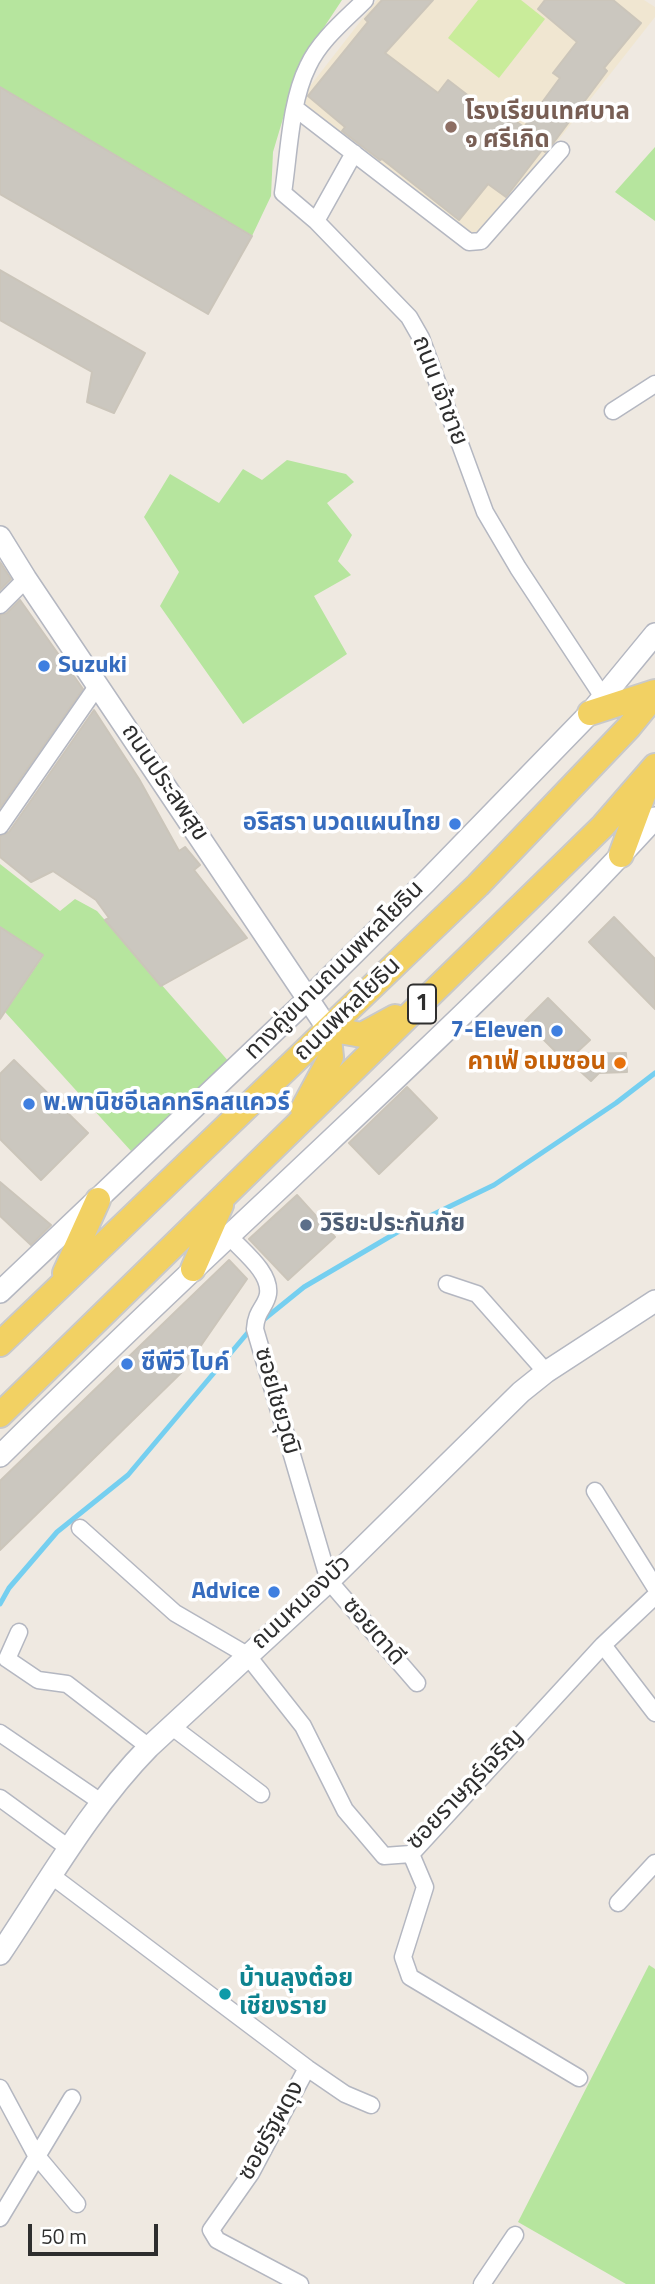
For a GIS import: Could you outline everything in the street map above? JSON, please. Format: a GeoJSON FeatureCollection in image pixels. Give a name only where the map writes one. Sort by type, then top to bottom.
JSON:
{"type":"FeatureCollection","features":[{"type":"Feature","properties":{"kind":"main road","name":"ถนนประสพสุข"},"geometry":{"type":"LineString","coordinates":[[0,537],[328,1029]]}},
{"type":"Feature","properties":{"kind":"main road","name":"ทางคู่ขนานถนนพหลโยธิน"},"geometry":{"type":"LineString","coordinates":[[0,1292],[308,999],[425,883],[596,705],[655,634]]}},
{"type":"Feature","properties":{"kind":"main road"},"geometry":{"type":"LineString","coordinates":[[596,705],[655,693]]}},
{"type":"Feature","properties":{"kind":"main road","name":"ถนนพหลโยธิน"},"geometry":{"type":"LineString","coordinates":[[0,1344],[478,885],[629,727],[655,693]]}},
{"type":"Feature","properties":{"kind":"main road"},"geometry":{"type":"LineString","coordinates":[[621,855],[654,767]]}},
{"type":"Feature","properties":{"kind":"main road","name":"ถนนพหลโยธิน"},"geometry":{"type":"LineString","coordinates":[[0,1415],[603,826],[654,767]]}},
{"type":"Feature","properties":{"kind":"main road","name":"1"},"geometry":{"type":"LineString","coordinates":[[0,1456],[193,1269],[429,1048],[655,818]]}},
{"type":"Feature","properties":{"kind":"main road"},"geometry":{"type":"LineString","coordinates":[[293,1128],[331,1057],[328,1029],[362,1035],[425,1001]]}},
{"type":"Feature","properties":{"kind":"main road"},"geometry":{"type":"LineString","coordinates":[[193,1269],[225,1194]]}},
{"type":"Feature","properties":{"kind":"main road"},"geometry":{"type":"LineString","coordinates":[[59,1286],[98,1200]]}},
{"type":"Feature","properties":{"kind":"main road","name":"ถนนหนองบัว"},"geometry":{"type":"LineString","coordinates":[[0,1954],[101,1802],[123,1773],[149,1746],[329,1581],[521,1392],[545,1372],[655,1301]]}},
{"type":"Feature","properties":{"kind":"street","name":"ถนน เจ้าชาย"},"geometry":{"type":"LineString","coordinates":[[365,0],[319,48],[307,67],[295,108],[283,193],[316,221],[409,317],[421,338],[485,512],[596,705]]}},
{"type":"Feature","properties":{"kind":"street"},"geometry":{"type":"LineString","coordinates":[[295,108],[469,242],[481,241],[561,149]]}},
{"type":"Feature","properties":{"kind":"street"},"geometry":{"type":"LineString","coordinates":[[316,221],[354,153]]}},
{"type":"Feature","properties":{"kind":"street"},"geometry":{"type":"LineString","coordinates":[[613,411],[655,384]]}},
{"type":"Feature","properties":{"kind":"street"},"geometry":{"type":"LineString","coordinates":[[0,605],[26,579]]}},
{"type":"Feature","properties":{"kind":"street"},"geometry":{"type":"LineString","coordinates":[[0,826],[98,685]]}},
{"type":"Feature","properties":{"kind":"street","name":"ซอยไชยวุฒิ"},"geometry":{"type":"LineString","coordinates":[[229,1236],[267,1278],[268,1296],[256,1316],[255,1329],[329,1581]]}},
{"type":"Feature","properties":{"kind":"street"},"geometry":{"type":"LineString","coordinates":[[447,1284],[477,1294],[545,1372]]}},
{"type":"Feature","properties":{"kind":"street"},"geometry":{"type":"LineString","coordinates":[[595,1491],[655,1587]]}},
{"type":"Feature","properties":{"kind":"street"},"geometry":{"type":"LineString","coordinates":[[80,1528],[175,1613],[247,1655]]}},
{"type":"Feature","properties":{"kind":"street","name":"ซอยตาดี"},"geometry":{"type":"LineString","coordinates":[[329,1581],[417,1684]]}},
{"type":"Feature","properties":{"kind":"street","name":"ซอยราษฎร์เจริญ"},"geometry":{"type":"LineString","coordinates":[[247,1655],[303,1726],[345,1810],[384,1856],[411,1854],[603,1645],[655,1596]]}},
{"type":"Feature","properties":{"kind":"street"},"geometry":{"type":"LineString","coordinates":[[19,1632],[7,1659],[38,1680],[67,1684],[149,1746]]}},
{"type":"Feature","properties":{"kind":"street"},"geometry":{"type":"LineString","coordinates":[[603,1645],[655,1713]]}},
{"type":"Feature","properties":{"kind":"street"},"geometry":{"type":"LineString","coordinates":[[171,1726],[261,1794]]}},
{"type":"Feature","properties":{"kind":"street"},"geometry":{"type":"LineString","coordinates":[[0,1734],[101,1802]]}},
{"type":"Feature","properties":{"kind":"street"},"geometry":{"type":"LineString","coordinates":[[0,1798],[70,1849]]}},
{"type":"Feature","properties":{"kind":"street"},"geometry":{"type":"LineString","coordinates":[[411,1854],[425,1887],[403,1957],[410,1978],[579,2078]]}},
{"type":"Feature","properties":{"kind":"street"},"geometry":{"type":"LineString","coordinates":[[618,1903],[655,1863]]}},
{"type":"Feature","properties":{"kind":"street","name":"ซอยรัฐผดุง"},"geometry":{"type":"LineString","coordinates":[[52,1876],[307,2068],[251,2174],[211,2230],[217,2240],[300,2284]]}},
{"type":"Feature","properties":{"kind":"street"},"geometry":{"type":"LineString","coordinates":[[307,2068],[345,2094],[371,2105]]}},
{"type":"Feature","properties":{"kind":"street"},"geometry":{"type":"LineString","coordinates":[[0,2088],[36,2155],[77,2204]]}},
{"type":"Feature","properties":{"kind":"street"},"geometry":{"type":"LineString","coordinates":[[0,2218],[72,2098]]}},
{"type":"Feature","properties":{"kind":"street"},"geometry":{"type":"LineString","coordinates":[[482,2284],[515,2235]]}},
{"type":"Feature","properties":{"kind":"shaded area","name":"โรงเรียนเทศบาล ๑ ศรีเกิด"},"geometry":{"type":"Polygon","coordinates":[[[377,0],[644,0],[655,7],[655,17],[552,148],[475,236],[306,107],[303,95],[377,0]]]}},
{"type":"Feature","properties":{"kind":"green space"},"geometry":{"type":"Polygon","coordinates":[[[0,0],[342,0],[299,65],[273,152],[271,196],[252,236],[0,87],[0,0]]]}},
{"type":"Feature","properties":{"kind":"green space"},"geometry":{"type":"Polygon","coordinates":[[[478,0],[521,0],[545,19],[499,78],[448,38],[478,0]]]}},
{"type":"Feature","properties":{"kind":"green space"},"geometry":{"type":"Polygon","coordinates":[[[655,147],[655,221],[615,192],[655,147]]]}},
{"type":"Feature","properties":{"kind":"green space"},"geometry":{"type":"Polygon","coordinates":[[[287,460],[346,474],[354,482],[327,503],[352,535],[338,561],[351,575],[314,596],[347,654],[243,724],[160,606],[179,572],[144,517],[170,474],[219,503],[243,469],[262,480],[287,460]]]}},
{"type":"Feature","properties":{"kind":"green space"},"geometry":{"type":"Polygon","coordinates":[[[0,864],[60,911],[75,899],[97,911],[230,1063],[131,1151],[5,1012],[43,956],[0,927],[0,864]]]}},
{"type":"Feature","properties":{"kind":"green space"},"geometry":{"type":"Polygon","coordinates":[[[649,1965],[655,1969],[655,2284],[626,2284],[518,2222],[649,1965]]]}},
{"type":"Feature","properties":{"kind":"building","name":"โรงเรียนเทศบาล ๑ ศรีเกิด"},"geometry":{"type":"Polygon","coordinates":[[[382,0],[433,0],[385,53],[438,93],[448,80],[496,117],[501,111],[524,127],[560,78],[553,73],[577,42],[538,9],[545,0],[613,0],[641,23],[604,68],[607,71],[554,142],[545,152],[542,150],[506,197],[488,184],[459,220],[342,131],[345,127],[308,96],[368,22],[365,19],[382,0]]]}},
{"type":"Feature","properties":{"kind":"building"},"geometry":{"type":"Polygon","coordinates":[[[0,87],[252,236],[208,314],[0,194],[0,87]]]}},
{"type":"Feature","properties":{"kind":"building"},"geometry":{"type":"Polygon","coordinates":[[[0,270],[145,353],[114,413],[87,402],[92,372],[0,320],[0,270]]]}},
{"type":"Feature","properties":{"kind":"building"},"geometry":{"type":"Polygon","coordinates":[[[0,562],[11,579],[0,590],[0,562]]]}},
{"type":"Feature","properties":{"kind":"building"},"geometry":{"type":"Polygon","coordinates":[[[20,600],[83,689],[0,808],[0,615],[7,613],[20,600]]]}},
{"type":"Feature","properties":{"kind":"building"},"geometry":{"type":"Polygon","coordinates":[[[94,710],[139,779],[179,851],[185,847],[200,865],[194,870],[247,938],[161,986],[105,920],[109,918],[96,900],[53,871],[31,882],[0,857],[0,836],[9,832],[94,710]]]}},
{"type":"Feature","properties":{"kind":"building"},"geometry":{"type":"Polygon","coordinates":[[[614,917],[655,959],[655,1009],[589,942],[614,917]]]}},
{"type":"Feature","properties":{"kind":"building"},"geometry":{"type":"Polygon","coordinates":[[[0,927],[43,955],[0,1019],[0,927]]]}},
{"type":"Feature","properties":{"kind":"building","name":"7-Eleven"},"geometry":{"type":"Polygon","coordinates":[[[548,998],[590,1040],[575,1054],[626,1053],[627,1072],[599,1073],[591,1081],[569,1061],[567,1063],[525,1021],[548,998]]]}},
{"type":"Feature","properties":{"kind":"building","name":"พ.พานิชอีเลคทริคสแควร์"},"geometry":{"type":"Polygon","coordinates":[[[14,1060],[88,1133],[41,1180],[0,1139],[0,1074],[14,1060]]]}},
{"type":"Feature","properties":{"kind":"building"},"geometry":{"type":"Polygon","coordinates":[[[407,1087],[437,1118],[379,1174],[349,1143],[407,1087]]]}},
{"type":"Feature","properties":{"kind":"building"},"geometry":{"type":"Polygon","coordinates":[[[0,1182],[51,1225],[31,1245],[0,1216],[0,1182]]]}},
{"type":"Feature","properties":{"kind":"building"},"geometry":{"type":"Polygon","coordinates":[[[297,1195],[335,1237],[288,1280],[249,1239],[297,1195]]]}},
{"type":"Feature","properties":{"kind":"building"},"geometry":{"type":"Polygon","coordinates":[[[229,1260],[247,1279],[184,1370],[0,1550],[0,1481],[229,1260]]]}},
{"type":"Feature","properties":{"kind":"waterway"},"geometry":{"type":"LineString","coordinates":[[262,1321],[304,1287],[401,1230],[494,1185],[616,1103],[655,1073]]}},
{"type":"Feature","properties":{"kind":"waterway"},"geometry":{"type":"LineString","coordinates":[[0,1604],[9,1588],[57,1532],[128,1475],[250,1330]]}},
{"type":"Feature","properties":{"kind":"place","name":"โรงเรียนเทศบาล ๑ ศรีเกิด"},"geometry":{"type":"Point","coordinates":[451,127]}},
{"type":"Feature","properties":{"kind":"place","name":"Suzuki"},"geometry":{"type":"Point","coordinates":[44,666]}},
{"type":"Feature","properties":{"kind":"place","name":"อริสรา นวดแผนไทย"},"geometry":{"type":"Point","coordinates":[455,824]}},
{"type":"Feature","properties":{"kind":"place","name":"7-Eleven"},"geometry":{"type":"Point","coordinates":[557,1031]}},
{"type":"Feature","properties":{"kind":"place","name":"คาเฟ่ อเมซอน"},"geometry":{"type":"Point","coordinates":[620,1063]}},
{"type":"Feature","properties":{"kind":"place","name":"พ.พานิชอีเลคทริคสแควร์"},"geometry":{"type":"Point","coordinates":[29,1104]}},
{"type":"Feature","properties":{"kind":"place","name":"วิริยะประกันภัย"},"geometry":{"type":"Point","coordinates":[306,1225]}},
{"type":"Feature","properties":{"kind":"place","name":"ซีพีวี ไบค์"},"geometry":{"type":"Point","coordinates":[127,1364]}},
{"type":"Feature","properties":{"kind":"place","name":"Advice"},"geometry":{"type":"Point","coordinates":[274,1592]}},
{"type":"Feature","properties":{"kind":"place","name":"บ้านลุงต๋อย เชียงราย"},"geometry":{"type":"Point","coordinates":[225,1994]}}]}
